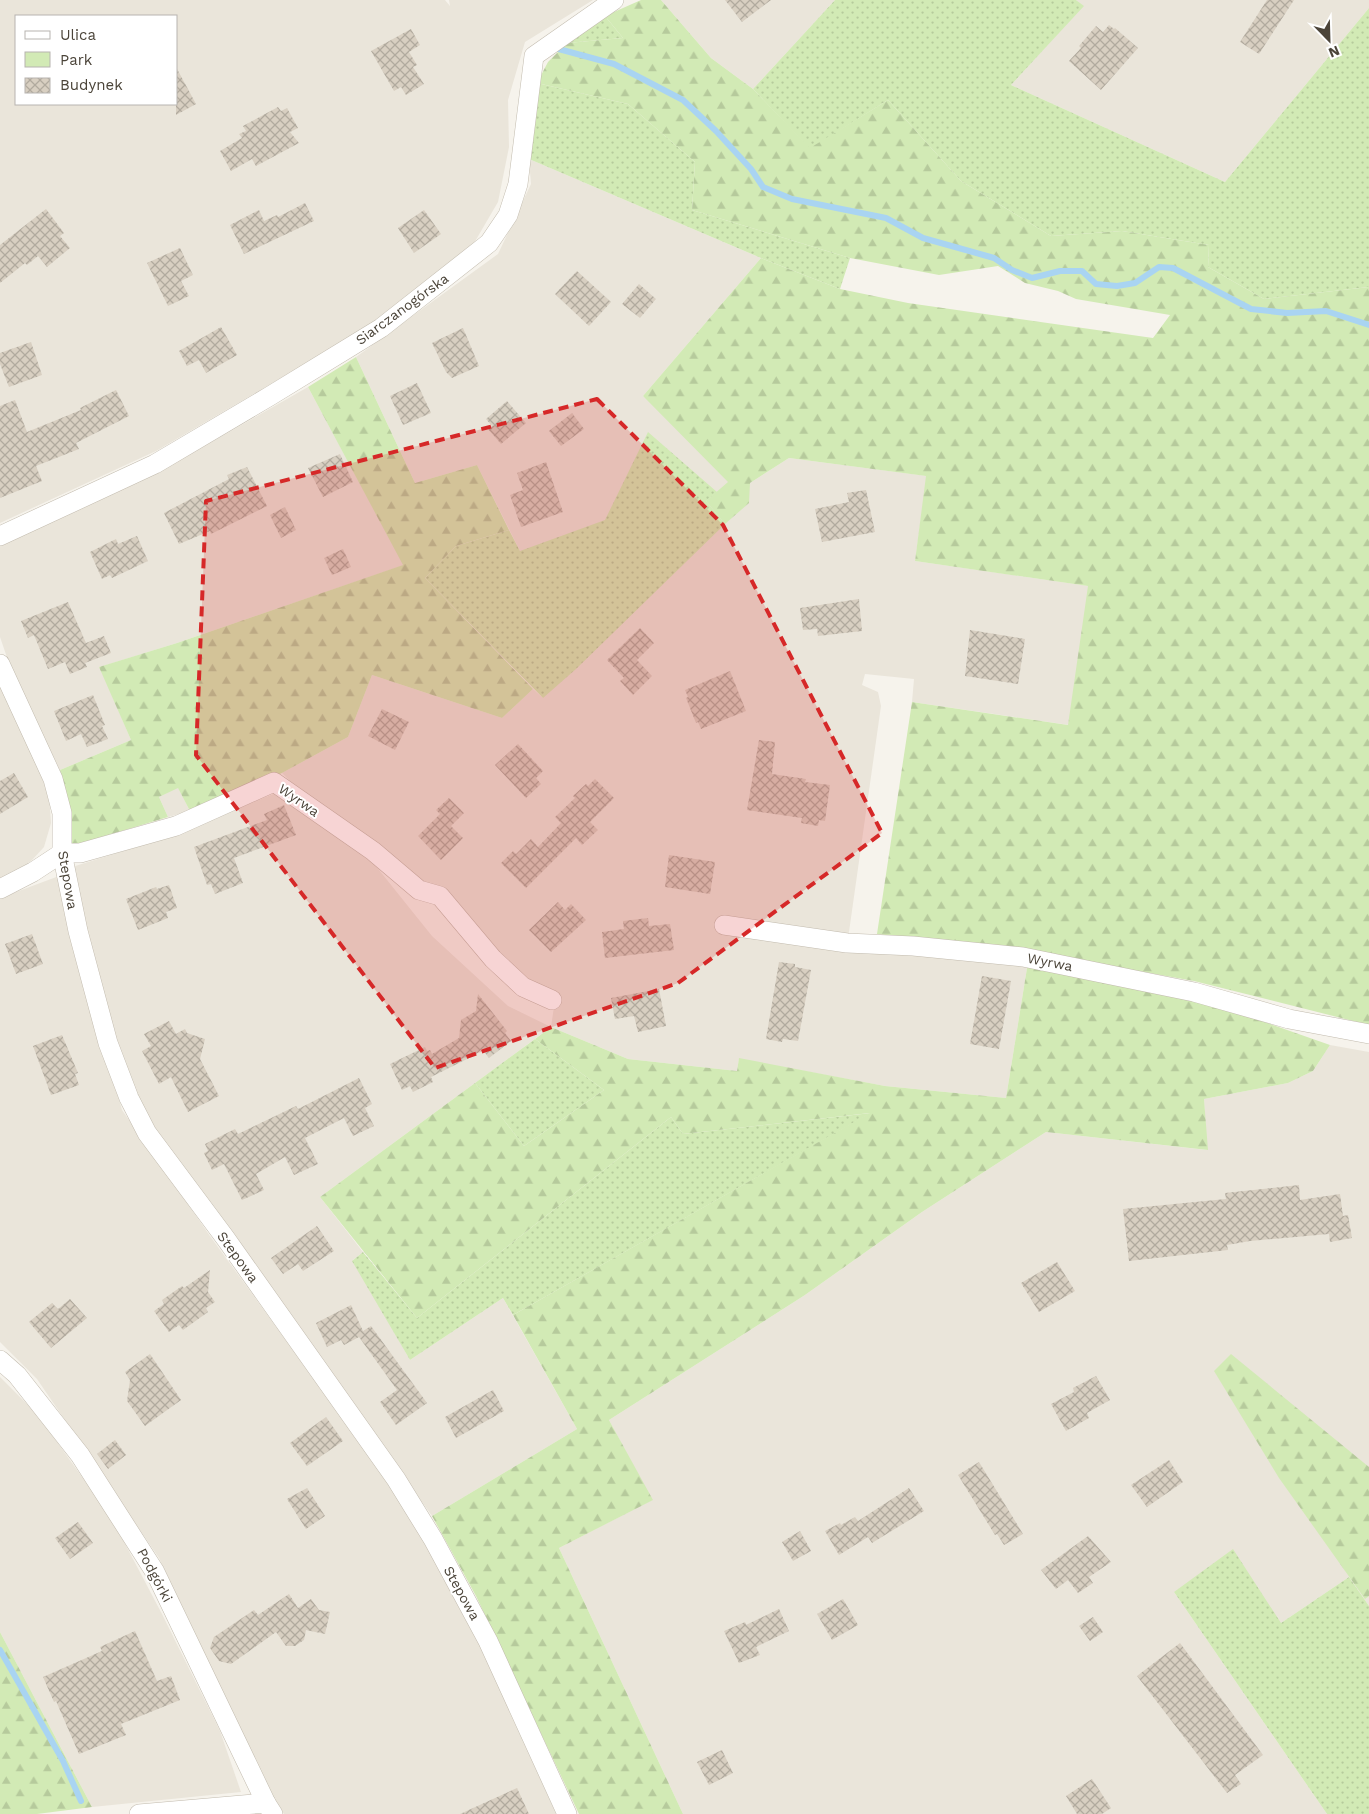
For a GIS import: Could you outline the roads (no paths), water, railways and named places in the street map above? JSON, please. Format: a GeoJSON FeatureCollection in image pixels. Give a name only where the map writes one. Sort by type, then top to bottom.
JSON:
{"type":"FeatureCollection","features":[{"type":"Feature","properties":{"kind":"street","name":"Siarczanogórska"},"geometry":{"type":"LineString","coordinates":[[0,536],[155,464],[262,401],[381,328],[489,243],[508,215],[518,184],[534,56],[614,0]]}},
{"type":"Feature","properties":{"kind":"street","name":"Stepowa"},"geometry":{"type":"LineString","coordinates":[[0,664],[53,779],[62,813],[62,853],[78,932],[108,1043],[129,1098],[144,1127],[396,1479],[433,1539],[488,1641],[567,1814]]}},
{"type":"Feature","properties":{"kind":"street","name":"Wyrwa"},"geometry":{"type":"LineString","coordinates":[[0,889],[33,872],[62,853],[80,853],[176,826],[274,782],[373,851],[419,890],[440,896],[492,959],[523,987],[552,1000]]}},
{"type":"Feature","properties":{"kind":"street","name":"Wyrwa"},"geometry":{"type":"LineString","coordinates":[[724,925],[847,943],[913,946],[1023,957],[1194,992],[1289,1019],[1369,1034]]}},
{"type":"Feature","properties":{"kind":"street","name":"Podgórki"},"geometry":{"type":"LineString","coordinates":[[0,1360],[17,1375],[80,1455],[155,1572],[270,1809]]}},
{"type":"Feature","properties":{"kind":"street"},"geometry":{"type":"LineString","coordinates":[[139,1814],[270,1809]]}},
{"type":"Feature","properties":{"kind":"waterway"},"geometry":{"type":"LineString","coordinates":[[555,48],[614,64],[683,100],[716,131],[751,169],[763,187],[792,199],[886,218],[923,238],[994,258],[1012,270],[1032,278],[1060,271],[1082,271],[1096,284],[1117,286],[1135,283],[1159,267],[1173,268],[1251,309],[1287,313],[1326,311],[1369,325]]}},
{"type":"Feature","properties":{"kind":"waterway"},"geometry":{"type":"LineString","coordinates":[[0,1650],[63,1761],[81,1801]]}}]}
